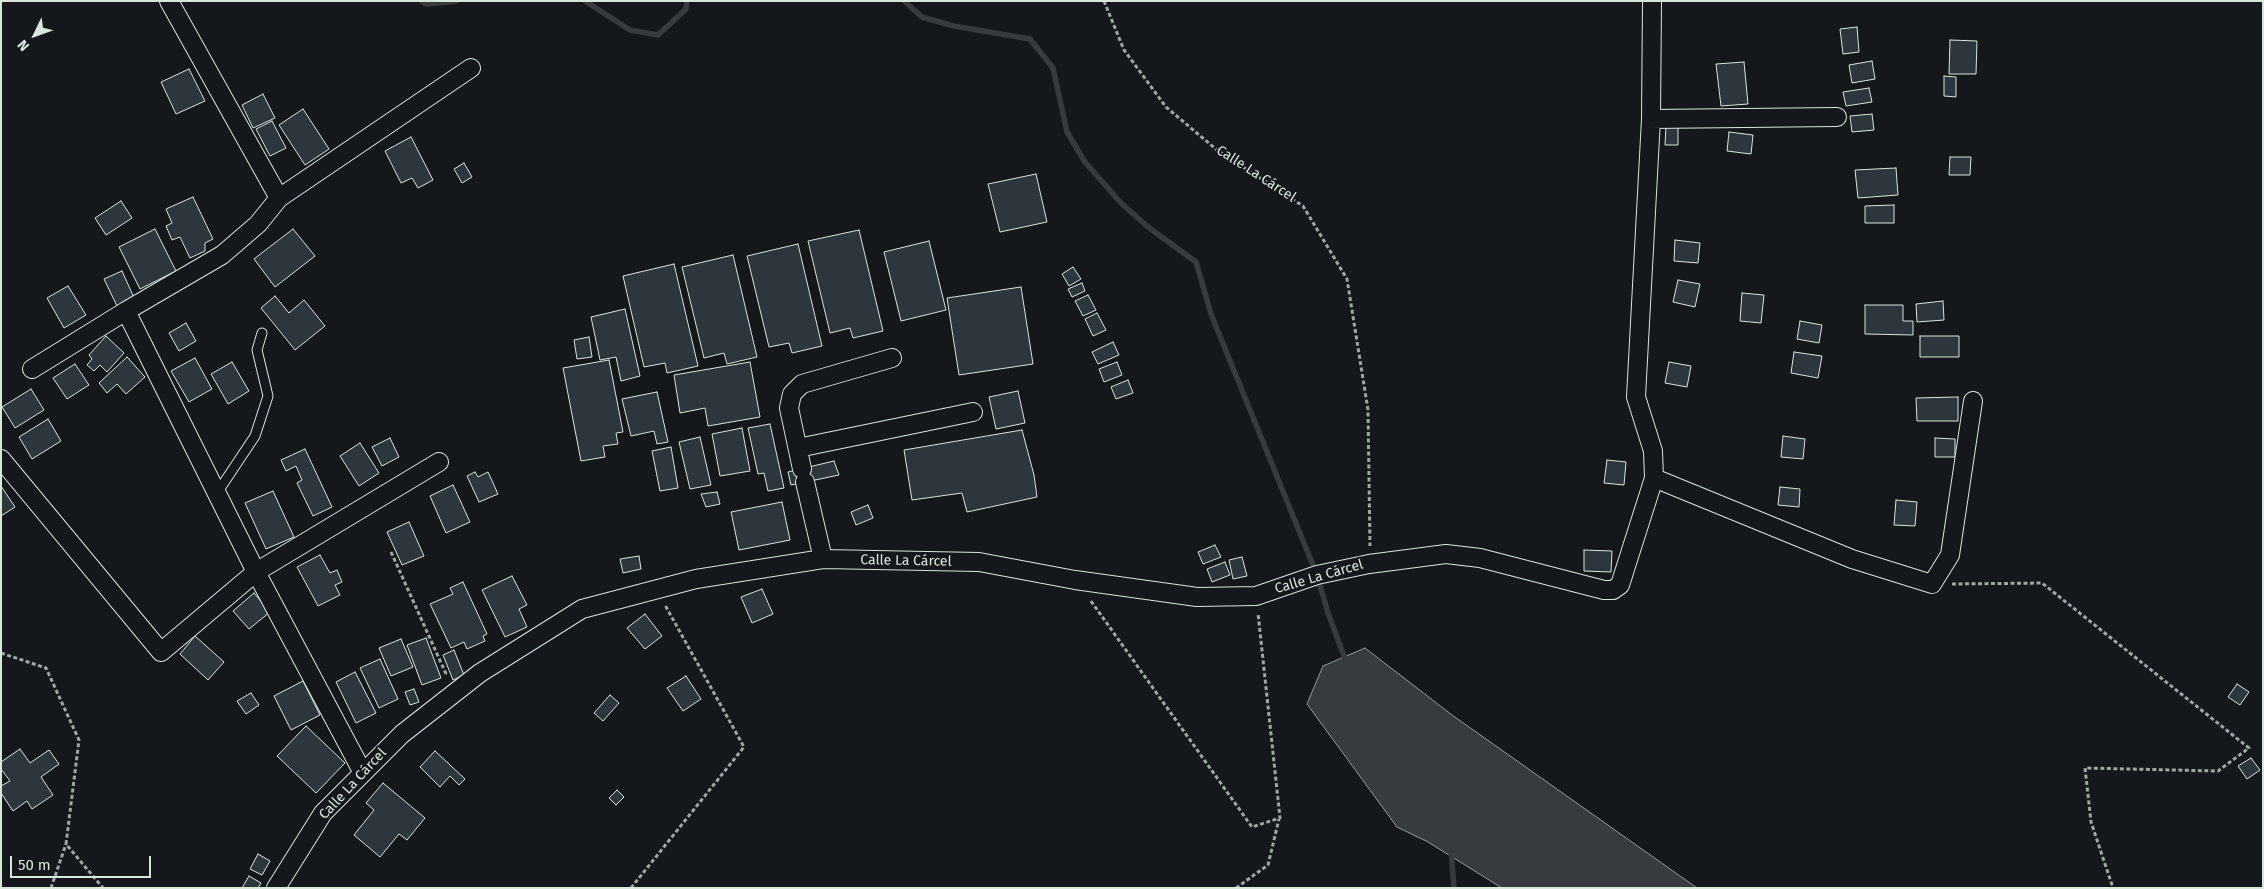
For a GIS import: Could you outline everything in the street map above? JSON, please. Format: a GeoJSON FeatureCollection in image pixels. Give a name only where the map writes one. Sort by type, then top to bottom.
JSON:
{"type":"FeatureCollection","features":[{"type":"Feature","properties":{"kind":"street"},"geometry":{"type":"LineString","coordinates":[[169,1],[279,198]]}},
{"type":"Feature","properties":{"kind":"street"},"geometry":{"type":"LineString","coordinates":[[1369,564],[1446,554],[1480,558],[1604,590],[1613,590],[1620,585],[1654,478],[1653,451],[1636,397],[1651,118],[1652,1]]}},
{"type":"Feature","properties":{"kind":"street"},"geometry":{"type":"LineString","coordinates":[[32,368],[222,255],[258,224],[279,198],[471,68]]}},
{"type":"Feature","properties":{"kind":"street"},"geometry":{"type":"LineString","coordinates":[[1651,118],[1837,117]]}},
{"type":"Feature","properties":{"kind":"street"},"geometry":{"type":"LineString","coordinates":[[126,311],[256,572],[362,773]]}},
{"type":"Feature","properties":{"kind":"street"},"geometry":{"type":"LineString","coordinates":[[823,559],[789,408],[792,394],[802,384],[892,358]]}},
{"type":"Feature","properties":{"kind":"street"},"geometry":{"type":"LineString","coordinates":[[1654,478],[1852,559],[1932,584],[1950,555],[1973,401]]}},
{"type":"Feature","properties":{"kind":"street"},"geometry":{"type":"LineString","coordinates":[[798,448],[973,412]]}},
{"type":"Feature","properties":{"kind":"street"},"geometry":{"type":"LineString","coordinates":[[1,459],[161,652],[256,572],[439,462]]}},
{"type":"Feature","properties":{"kind":"street","name":"Calle La Cárcel"},"geometry":{"type":"LineString","coordinates":[[276,888],[323,813],[402,734],[480,673],[582,609],[696,579],[823,559],[979,562],[1076,580],[1197,597],[1256,596],[1317,575],[1369,564]]}},
{"type":"Feature","properties":{"kind":"lane"},"geometry":{"type":"LineString","coordinates":[[217,493],[255,436],[268,396],[257,350],[262,333]]}},
{"type":"Feature","properties":{"kind":"path","name":"Calle La Cárcel"},"geometry":{"type":"LineString","coordinates":[[1104,1],[1124,50],[1166,107],[1217,150],[1303,206],[1347,279],[1368,410],[1369,564]]}},
{"type":"Feature","properties":{"kind":"path"},"geometry":{"type":"LineString","coordinates":[[392,552],[455,692]]}},
{"type":"Feature","properties":{"kind":"path"},"geometry":{"type":"LineString","coordinates":[[1076,580],[1252,827],[1280,818]]}},
{"type":"Feature","properties":{"kind":"path"},"geometry":{"type":"LineString","coordinates":[[1932,584],[2042,583],[2249,748],[2218,771],[2085,768],[2091,822],[2113,888]]}},
{"type":"Feature","properties":{"kind":"path"},"geometry":{"type":"LineString","coordinates":[[631,888],[744,747],[656,590]]}},
{"type":"Feature","properties":{"kind":"path"},"geometry":{"type":"LineString","coordinates":[[1236,888],[1268,866],[1280,818],[1256,596]]}},
{"type":"Feature","properties":{"kind":"path"},"geometry":{"type":"LineString","coordinates":[[1,653],[46,668],[79,740],[66,844],[51,888]]}},
{"type":"Feature","properties":{"kind":"path"},"geometry":{"type":"LineString","coordinates":[[66,844],[103,888]]}},
{"type":"Feature","properties":{"kind":"shaded area"},"geometry":{"type":"Polygon","coordinates":[[[1365,648],[1452,715],[1697,888],[1502,888],[1428,842],[1397,827],[1307,704],[1323,666],[1365,648]]]}},
{"type":"Feature","properties":{"kind":"building"},"geometry":{"type":"Polygon","coordinates":[[[1857,27],[1859,52],[1843,54],[1840,29],[1857,27]]]}},
{"type":"Feature","properties":{"kind":"building"},"geometry":{"type":"Polygon","coordinates":[[[1950,40],[1977,41],[1976,74],[1949,74],[1950,40]]]}},
{"type":"Feature","properties":{"kind":"building"},"geometry":{"type":"Polygon","coordinates":[[[1872,61],[1875,79],[1852,83],[1849,65],[1872,61]]]}},
{"type":"Feature","properties":{"kind":"building"},"geometry":{"type":"Polygon","coordinates":[[[1744,62],[1748,104],[1721,106],[1716,64],[1744,62]]]}},
{"type":"Feature","properties":{"kind":"building"},"geometry":{"type":"Polygon","coordinates":[[[189,69],[205,101],[176,114],[161,82],[189,69]]]}},
{"type":"Feature","properties":{"kind":"building"},"geometry":{"type":"Polygon","coordinates":[[[1944,76],[1956,77],[1956,97],[1944,96],[1944,76]]]}},
{"type":"Feature","properties":{"kind":"building"},"geometry":{"type":"Polygon","coordinates":[[[1869,88],[1872,102],[1846,106],[1843,92],[1869,88]]]}},
{"type":"Feature","properties":{"kind":"building"},"geometry":{"type":"Polygon","coordinates":[[[263,94],[275,118],[253,128],[242,105],[263,94]]]}},
{"type":"Feature","properties":{"kind":"building"},"geometry":{"type":"Polygon","coordinates":[[[303,109],[329,149],[305,165],[279,125],[303,109]]]}},
{"type":"Feature","properties":{"kind":"building"},"geometry":{"type":"Polygon","coordinates":[[[1872,114],[1874,130],[1852,132],[1850,116],[1872,114]]]}},
{"type":"Feature","properties":{"kind":"building"},"geometry":{"type":"Polygon","coordinates":[[[272,121],[286,148],[270,156],[256,129],[272,121]]]}},
{"type":"Feature","properties":{"kind":"building"},"geometry":{"type":"Polygon","coordinates":[[[1666,126],[1678,126],[1678,145],[1665,145],[1666,126]]]}},
{"type":"Feature","properties":{"kind":"building"},"geometry":{"type":"Polygon","coordinates":[[[1729,132],[1753,135],[1751,154],[1727,151],[1729,132]]]}},
{"type":"Feature","properties":{"kind":"building"},"geometry":{"type":"Polygon","coordinates":[[[411,137],[433,180],[418,188],[412,178],[401,183],[385,151],[411,137]]]}},
{"type":"Feature","properties":{"kind":"building"},"geometry":{"type":"Polygon","coordinates":[[[1950,157],[1971,157],[1970,175],[1949,175],[1950,157]]]}},
{"type":"Feature","properties":{"kind":"building"},"geometry":{"type":"Polygon","coordinates":[[[464,163],[472,177],[462,183],[454,169],[464,163]]]}},
{"type":"Feature","properties":{"kind":"building"},"geometry":{"type":"Polygon","coordinates":[[[1896,168],[1898,195],[1858,198],[1855,170],[1896,168]]]}},
{"type":"Feature","properties":{"kind":"building"},"geometry":{"type":"Polygon","coordinates":[[[1036,174],[1047,222],[1000,232],[988,184],[1036,174]]]}},
{"type":"Feature","properties":{"kind":"building"},"geometry":{"type":"Polygon","coordinates":[[[193,197],[213,239],[205,243],[205,251],[190,258],[180,237],[172,240],[166,226],[172,223],[166,209],[193,197]]]}},
{"type":"Feature","properties":{"kind":"building"},"geometry":{"type":"Polygon","coordinates":[[[121,201],[132,218],[106,235],[95,218],[121,201]]]}},
{"type":"Feature","properties":{"kind":"building"},"geometry":{"type":"Polygon","coordinates":[[[1894,205],[1894,223],[1865,223],[1865,206],[1894,205]]]}},
{"type":"Feature","properties":{"kind":"building"},"geometry":{"type":"Polygon","coordinates":[[[155,229],[176,271],[140,289],[119,247],[155,229]]]}},
{"type":"Feature","properties":{"kind":"building"},"geometry":{"type":"Polygon","coordinates":[[[293,229],[315,256],[275,287],[254,259],[293,229]]]}},
{"type":"Feature","properties":{"kind":"building"},"geometry":{"type":"Polygon","coordinates":[[[859,230],[883,331],[853,338],[850,328],[830,333],[808,241],[859,230]]]}},
{"type":"Feature","properties":{"kind":"building"},"geometry":{"type":"Polygon","coordinates":[[[1675,240],[1700,243],[1698,263],[1674,261],[1675,240]]]}},
{"type":"Feature","properties":{"kind":"building"},"geometry":{"type":"Polygon","coordinates":[[[929,241],[946,310],[901,321],[884,252],[929,241]]]}},
{"type":"Feature","properties":{"kind":"building"},"geometry":{"type":"Polygon","coordinates":[[[798,244],[822,346],[792,353],[789,343],[769,347],[747,256],[798,244]]]}},
{"type":"Feature","properties":{"kind":"building"},"geometry":{"type":"Polygon","coordinates":[[[733,255],[757,357],[727,364],[724,353],[704,358],[682,267],[733,255]]]}},
{"type":"Feature","properties":{"kind":"building"},"geometry":{"type":"Polygon","coordinates":[[[674,264],[698,366],[667,373],[665,363],[644,367],[623,276],[674,264]]]}},
{"type":"Feature","properties":{"kind":"building"},"geometry":{"type":"Polygon","coordinates":[[[1073,267],[1081,279],[1069,286],[1062,274],[1073,267]]]}},
{"type":"Feature","properties":{"kind":"building"},"geometry":{"type":"Polygon","coordinates":[[[122,271],[135,300],[118,308],[104,279],[122,271]]]}},
{"type":"Feature","properties":{"kind":"building"},"geometry":{"type":"Polygon","coordinates":[[[1678,280],[1700,284],[1695,307],[1673,302],[1678,280]]]}},
{"type":"Feature","properties":{"kind":"building"},"geometry":{"type":"Polygon","coordinates":[[[1082,283],[1085,291],[1072,297],[1068,289],[1082,283]]]}},
{"type":"Feature","properties":{"kind":"building"},"geometry":{"type":"Polygon","coordinates":[[[68,286],[86,315],[64,328],[47,298],[68,286]]]}},
{"type":"Feature","properties":{"kind":"building"},"geometry":{"type":"Polygon","coordinates":[[[1021,287],[1033,364],[959,375],[947,298],[1021,287]]]}},
{"type":"Feature","properties":{"kind":"building"},"geometry":{"type":"Polygon","coordinates":[[[1742,293],[1764,295],[1761,323],[1740,321],[1742,293]]]}},
{"type":"Feature","properties":{"kind":"building"},"geometry":{"type":"Polygon","coordinates":[[[1088,295],[1096,310],[1083,316],[1075,301],[1088,295]]]}},
{"type":"Feature","properties":{"kind":"building"},"geometry":{"type":"Polygon","coordinates":[[[275,296],[289,313],[304,300],[325,326],[295,350],[261,308],[275,296]]]}},
{"type":"Feature","properties":{"kind":"building"},"geometry":{"type":"Polygon","coordinates":[[[1943,301],[1944,320],[1917,322],[1916,304],[1943,301]]]}},
{"type":"Feature","properties":{"kind":"building"},"geometry":{"type":"Polygon","coordinates":[[[1865,305],[1903,305],[1903,321],[1913,321],[1913,335],[1865,334],[1865,305]]]}},
{"type":"Feature","properties":{"kind":"building"},"geometry":{"type":"Polygon","coordinates":[[[625,309],[640,376],[621,381],[616,357],[600,360],[591,317],[625,309]]]}},
{"type":"Feature","properties":{"kind":"building"},"geometry":{"type":"Polygon","coordinates":[[[1097,313],[1106,330],[1093,336],[1085,319],[1097,313]]]}},
{"type":"Feature","properties":{"kind":"building"},"geometry":{"type":"Polygon","coordinates":[[[1800,321],[1822,325],[1819,343],[1797,339],[1800,321]]]}},
{"type":"Feature","properties":{"kind":"building"},"geometry":{"type":"Polygon","coordinates":[[[186,323],[196,341],[179,351],[169,333],[186,323]]]}},
{"type":"Feature","properties":{"kind":"building"},"geometry":{"type":"Polygon","coordinates":[[[106,336],[124,353],[107,372],[100,365],[94,371],[87,365],[92,359],[89,355],[106,336]]]}},
{"type":"Feature","properties":{"kind":"building"},"geometry":{"type":"Polygon","coordinates":[[[1920,336],[1959,336],[1959,357],[1920,357],[1920,336]]]}},
{"type":"Feature","properties":{"kind":"building"},"geometry":{"type":"Polygon","coordinates":[[[589,337],[592,357],[577,359],[574,340],[589,337]]]}},
{"type":"Feature","properties":{"kind":"building"},"geometry":{"type":"Polygon","coordinates":[[[1113,342],[1119,355],[1098,364],[1092,352],[1113,342]]]}},
{"type":"Feature","properties":{"kind":"building"},"geometry":{"type":"Polygon","coordinates":[[[1794,352],[1822,356],[1818,378],[1791,373],[1794,352]]]}},
{"type":"Feature","properties":{"kind":"building"},"geometry":{"type":"Polygon","coordinates":[[[127,357],[145,377],[126,394],[117,384],[107,393],[99,383],[127,357]]]}},
{"type":"Feature","properties":{"kind":"building"},"geometry":{"type":"Polygon","coordinates":[[[195,358],[212,389],[189,402],[171,371],[195,358]]]}},
{"type":"Feature","properties":{"kind":"building"},"geometry":{"type":"Polygon","coordinates":[[[609,360],[623,432],[616,433],[618,444],[603,446],[605,457],[581,461],[563,368],[609,360]]]}},
{"type":"Feature","properties":{"kind":"building"},"geometry":{"type":"Polygon","coordinates":[[[232,362],[249,391],[228,404],[211,374],[232,362]]]}},
{"type":"Feature","properties":{"kind":"building"},"geometry":{"type":"Polygon","coordinates":[[[750,362],[760,417],[708,426],[705,408],[680,413],[674,375],[750,362]]]}},
{"type":"Feature","properties":{"kind":"building"},"geometry":{"type":"Polygon","coordinates":[[[1117,362],[1122,375],[1104,382],[1099,369],[1117,362]]]}},
{"type":"Feature","properties":{"kind":"building"},"geometry":{"type":"Polygon","coordinates":[[[1669,362],[1691,366],[1687,387],[1665,383],[1669,362]]]}},
{"type":"Feature","properties":{"kind":"building"},"geometry":{"type":"Polygon","coordinates":[[[75,364],[89,385],[67,399],[53,378],[75,364]]]}},
{"type":"Feature","properties":{"kind":"building"},"geometry":{"type":"Polygon","coordinates":[[[1128,380],[1133,393],[1116,399],[1111,387],[1128,380]]]}},
{"type":"Feature","properties":{"kind":"building"},"geometry":{"type":"Polygon","coordinates":[[[31,389],[44,410],[15,428],[2,407],[31,389]]]}},
{"type":"Feature","properties":{"kind":"building"},"geometry":{"type":"Polygon","coordinates":[[[1018,391],[1025,423],[996,429],[989,397],[1018,391]]]}},
{"type":"Feature","properties":{"kind":"building"},"geometry":{"type":"Polygon","coordinates":[[[657,392],[668,442],[657,444],[654,431],[631,436],[622,399],[657,392]]]}},
{"type":"Feature","properties":{"kind":"building"},"geometry":{"type":"Polygon","coordinates":[[[1958,397],[1958,421],[1917,421],[1916,398],[1958,397]]]}},
{"type":"Feature","properties":{"kind":"building"},"geometry":{"type":"Polygon","coordinates":[[[48,419],[61,441],[32,459],[19,437],[48,419]]]}},
{"type":"Feature","properties":{"kind":"building"},"geometry":{"type":"Polygon","coordinates":[[[770,424],[784,488],[768,491],[764,473],[758,474],[748,428],[770,424]]]}},
{"type":"Feature","properties":{"kind":"building"},"geometry":{"type":"Polygon","coordinates":[[[742,428],[750,471],[720,476],[712,434],[742,428]]]}},
{"type":"Feature","properties":{"kind":"building"},"geometry":{"type":"Polygon","coordinates":[[[1022,430],[1034,475],[1037,497],[967,512],[962,493],[912,500],[904,450],[1022,430]]]}},
{"type":"Feature","properties":{"kind":"building"},"geometry":{"type":"Polygon","coordinates":[[[1783,436],[1805,439],[1803,459],[1781,457],[1783,436]]]}},
{"type":"Feature","properties":{"kind":"building"},"geometry":{"type":"Polygon","coordinates":[[[700,437],[711,485],[690,489],[679,442],[700,437]]]}},
{"type":"Feature","properties":{"kind":"building"},"geometry":{"type":"Polygon","coordinates":[[[390,438],[399,457],[382,466],[372,447],[390,438]]]}},
{"type":"Feature","properties":{"kind":"building"},"geometry":{"type":"Polygon","coordinates":[[[1935,438],[1955,439],[1955,457],[1935,457],[1935,438]]]}},
{"type":"Feature","properties":{"kind":"building"},"geometry":{"type":"Polygon","coordinates":[[[360,443],[379,473],[359,486],[340,456],[360,443]]]}},
{"type":"Feature","properties":{"kind":"building"},"geometry":{"type":"Polygon","coordinates":[[[671,447],[678,488],[660,491],[652,451],[671,447]]]}},
{"type":"Feature","properties":{"kind":"building"},"geometry":{"type":"Polygon","coordinates":[[[305,449],[332,507],[313,516],[297,483],[302,480],[296,466],[286,471],[281,460],[305,449]]]}},
{"type":"Feature","properties":{"kind":"building"},"geometry":{"type":"Polygon","coordinates":[[[1607,460],[1626,462],[1624,485],[1604,483],[1607,460]]]}},
{"type":"Feature","properties":{"kind":"building"},"geometry":{"type":"Polygon","coordinates":[[[834,461],[839,475],[791,485],[788,472],[834,461]]]}},
{"type":"Feature","properties":{"kind":"building"},"geometry":{"type":"Polygon","coordinates":[[[475,472],[478,477],[488,472],[498,494],[479,502],[467,476],[475,472]]]}},
{"type":"Feature","properties":{"kind":"building"},"geometry":{"type":"Polygon","coordinates":[[[453,485],[470,522],[446,533],[430,496],[453,485]]]}},
{"type":"Feature","properties":{"kind":"building"},"geometry":{"type":"Polygon","coordinates":[[[1,486],[15,507],[1,516],[1,486]]]}},
{"type":"Feature","properties":{"kind":"building"},"geometry":{"type":"Polygon","coordinates":[[[1780,487],[1800,489],[1799,507],[1778,505],[1780,487]]]}},
{"type":"Feature","properties":{"kind":"building"},"geometry":{"type":"Polygon","coordinates":[[[273,491],[294,537],[266,549],[245,503],[273,491]]]}},
{"type":"Feature","properties":{"kind":"building"},"geometry":{"type":"Polygon","coordinates":[[[717,492],[720,504],[706,507],[701,494],[717,492]]]}},
{"type":"Feature","properties":{"kind":"building"},"geometry":{"type":"Polygon","coordinates":[[[1896,500],[1917,502],[1915,526],[1894,525],[1896,500]]]}},
{"type":"Feature","properties":{"kind":"building"},"geometry":{"type":"Polygon","coordinates":[[[782,502],[790,540],[739,550],[731,512],[782,502]]]}},
{"type":"Feature","properties":{"kind":"building"},"geometry":{"type":"Polygon","coordinates":[[[868,505],[873,518],[856,525],[851,512],[868,505]]]}},
{"type":"Feature","properties":{"kind":"building"},"geometry":{"type":"Polygon","coordinates":[[[409,522],[424,556],[402,565],[387,532],[409,522]]]}},
{"type":"Feature","properties":{"kind":"building"},"geometry":{"type":"Polygon","coordinates":[[[1215,545],[1221,557],[1203,564],[1198,552],[1215,545]]]}},
{"type":"Feature","properties":{"kind":"building"},"geometry":{"type":"Polygon","coordinates":[[[1584,550],[1612,551],[1611,572],[1584,571],[1584,550]]]}},
{"type":"Feature","properties":{"kind":"building"},"geometry":{"type":"Polygon","coordinates":[[[320,555],[330,573],[337,570],[342,582],[335,585],[340,595],[318,606],[297,567],[320,555]]]}},
{"type":"Feature","properties":{"kind":"building"},"geometry":{"type":"Polygon","coordinates":[[[639,556],[641,569],[623,573],[620,559],[639,556]]]}},
{"type":"Feature","properties":{"kind":"building"},"geometry":{"type":"Polygon","coordinates":[[[1242,557],[1247,576],[1233,579],[1229,560],[1242,557]]]}},
{"type":"Feature","properties":{"kind":"building"},"geometry":{"type":"Polygon","coordinates":[[[1225,562],[1230,575],[1212,582],[1207,569],[1225,562]]]}},
{"type":"Feature","properties":{"kind":"building"},"geometry":{"type":"Polygon","coordinates":[[[512,576],[527,605],[519,609],[527,627],[505,637],[482,590],[512,576]]]}},
{"type":"Feature","properties":{"kind":"building"},"geometry":{"type":"Polygon","coordinates":[[[463,582],[487,634],[483,636],[485,641],[467,649],[464,642],[451,648],[430,604],[453,594],[450,588],[463,582]]]}},
{"type":"Feature","properties":{"kind":"building"},"geometry":{"type":"Polygon","coordinates":[[[762,589],[773,614],[752,623],[741,597],[762,589]]]}},
{"type":"Feature","properties":{"kind":"building"},"geometry":{"type":"Polygon","coordinates":[[[254,593],[270,612],[249,629],[233,611],[254,593]]]}},
{"type":"Feature","properties":{"kind":"building"},"geometry":{"type":"Polygon","coordinates":[[[645,614],[662,636],[645,649],[627,628],[645,614]]]}},
{"type":"Feature","properties":{"kind":"building"},"geometry":{"type":"Polygon","coordinates":[[[195,636],[224,662],[208,680],[180,654],[195,636]]]}},
{"type":"Feature","properties":{"kind":"building"},"geometry":{"type":"Polygon","coordinates":[[[426,638],[441,678],[422,685],[407,645],[426,638]]]}},
{"type":"Feature","properties":{"kind":"building"},"geometry":{"type":"Polygon","coordinates":[[[401,639],[413,667],[391,676],[379,648],[401,639]]]}},
{"type":"Feature","properties":{"kind":"building"},"geometry":{"type":"Polygon","coordinates":[[[454,650],[464,675],[453,680],[443,655],[454,650]]]}},
{"type":"Feature","properties":{"kind":"building"},"geometry":{"type":"Polygon","coordinates":[[[380,659],[398,699],[379,708],[360,668],[380,659]]]}},
{"type":"Feature","properties":{"kind":"building"},"geometry":{"type":"Polygon","coordinates":[[[355,672],[376,713],[356,723],[336,682],[355,672]]]}},
{"type":"Feature","properties":{"kind":"building"},"geometry":{"type":"Polygon","coordinates":[[[686,676],[701,699],[683,711],[667,688],[686,676]]]}},
{"type":"Feature","properties":{"kind":"building"},"geometry":{"type":"Polygon","coordinates":[[[303,681],[320,715],[291,730],[274,696],[303,681]]]}},
{"type":"Feature","properties":{"kind":"building"},"geometry":{"type":"Polygon","coordinates":[[[2237,684],[2249,692],[2240,705],[2228,697],[2237,684]]]}},
{"type":"Feature","properties":{"kind":"building"},"geometry":{"type":"Polygon","coordinates":[[[414,689],[419,702],[410,705],[405,692],[414,689]]]}},
{"type":"Feature","properties":{"kind":"building"},"geometry":{"type":"Polygon","coordinates":[[[251,693],[259,705],[246,714],[237,701],[251,693]]]}},
{"type":"Feature","properties":{"kind":"building"},"geometry":{"type":"Polygon","coordinates":[[[610,695],[619,703],[603,721],[594,713],[610,695]]]}},
{"type":"Feature","properties":{"kind":"building"},"geometry":{"type":"Polygon","coordinates":[[[306,726],[345,763],[316,793],[277,756],[306,726]]]}},
{"type":"Feature","properties":{"kind":"building"},"geometry":{"type":"Polygon","coordinates":[[[20,749],[30,763],[49,750],[59,764],[41,777],[53,795],[32,809],[27,801],[13,811],[1,793],[1,786],[10,781],[1,769],[1,762],[20,749]]]}},
{"type":"Feature","properties":{"kind":"building"},"geometry":{"type":"Polygon","coordinates":[[[435,751],[465,779],[459,785],[450,776],[440,787],[420,767],[435,751]]]}},
{"type":"Feature","properties":{"kind":"building"},"geometry":{"type":"Polygon","coordinates":[[[2251,758],[2260,770],[2247,779],[2238,766],[2251,758]]]}},
{"type":"Feature","properties":{"kind":"building"},"geometry":{"type":"Polygon","coordinates":[[[383,783],[425,818],[407,840],[399,834],[380,857],[354,835],[374,810],[366,803],[383,783]]]}},
{"type":"Feature","properties":{"kind":"building"},"geometry":{"type":"Polygon","coordinates":[[[617,790],[624,797],[616,805],[609,798],[617,790]]]}},
{"type":"Feature","properties":{"kind":"building"},"geometry":{"type":"Polygon","coordinates":[[[258,854],[270,861],[262,875],[250,869],[258,854]]]}},
{"type":"Feature","properties":{"kind":"building"},"geometry":{"type":"Polygon","coordinates":[[[249,876],[261,883],[258,888],[242,888],[249,876]]]}},
{"type":"Feature","properties":{"kind":"waterway"},"geometry":{"type":"LineString","coordinates":[[421,1],[427,4],[457,1]]}},
{"type":"Feature","properties":{"kind":"waterway"},"geometry":{"type":"LineString","coordinates":[[585,1],[630,30],[658,35],[686,9],[687,1]]}},
{"type":"Feature","properties":{"kind":"waterway"},"geometry":{"type":"LineString","coordinates":[[904,1],[922,17],[954,26],[1030,39],[1053,68],[1067,132],[1085,162],[1121,203],[1148,227],[1196,262],[1211,314],[1317,575],[1328,613],[1347,664]]}},
{"type":"Feature","properties":{"kind":"waterway"},"geometry":{"type":"LineString","coordinates":[[1451,850],[1454,888]]}}]}
